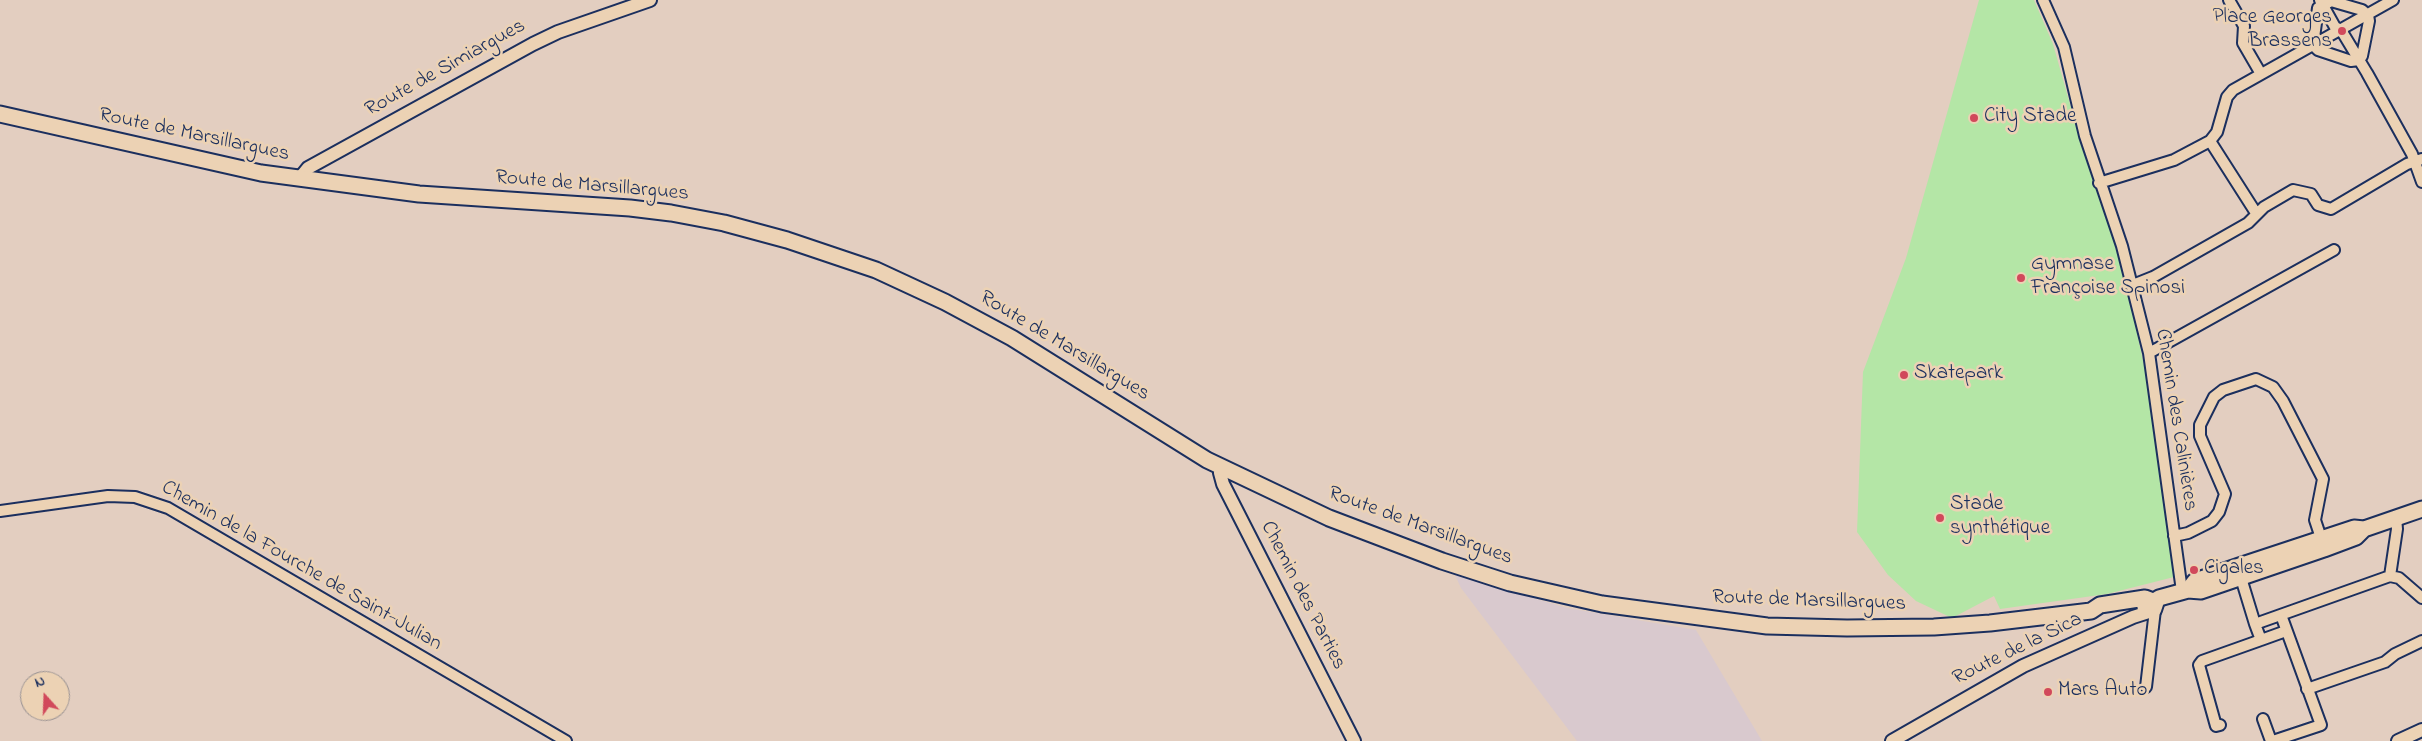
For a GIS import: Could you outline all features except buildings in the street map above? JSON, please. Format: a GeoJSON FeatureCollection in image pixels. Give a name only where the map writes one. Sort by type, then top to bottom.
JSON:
{"type":"FeatureCollection","features":[{"type":"Feature","properties":{"kind":"main road","name":"Route de Marsillargues"},"geometry":{"type":"LineString","coordinates":[[0,114],[210,163],[299,179],[418,194],[655,211],[724,223],[787,240],[876,270],[945,302],[1012,338],[1221,467],[1329,518],[1442,561],[1510,583],[1602,604],[1767,626],[1847,628],[1934,627],[1990,623],[2091,611],[2100,614],[2146,607],[2185,590],[2196,581],[2240,572],[2322,544],[2354,528],[2364,529],[2422,509]]}},
{"type":"Feature","properties":{"kind":"street","name":"Route de Simiargues"},"geometry":{"type":"LineString","coordinates":[[299,179],[308,168],[533,44],[558,32],[650,0]]}},
{"type":"Feature","properties":{"kind":"street","name":"Chemin des Calinières"},"geometry":{"type":"LineString","coordinates":[[2043,0],[2064,47],[2085,136],[2133,285],[2149,353],[2174,536],[2185,590]]}},
{"type":"Feature","properties":{"kind":"street"},"geometry":{"type":"LineString","coordinates":[[2229,0],[2244,26],[2244,43],[2261,74]]}},
{"type":"Feature","properties":{"kind":"street"},"geometry":{"type":"LineString","coordinates":[[2099,183],[2174,160],[2210,140],[2217,132],[2227,97],[2233,90],[2393,0]]}},
{"type":"Feature","properties":{"kind":"street"},"geometry":{"type":"LineString","coordinates":[[2321,2],[2331,1],[2362,10],[2368,15],[2369,21],[2362,56],[2359,60]]}},
{"type":"Feature","properties":{"kind":"street"},"geometry":{"type":"LineString","coordinates":[[2313,45],[2318,8],[2321,2]]}},
{"type":"Feature","properties":{"kind":"street"},"geometry":{"type":"LineString","coordinates":[[2321,2],[2335,27],[2341,30],[2419,160],[2422,182]]}},
{"type":"Feature","properties":{"kind":"street"},"geometry":{"type":"LineString","coordinates":[[2313,45],[2318,50],[2351,61],[2359,60]]}},
{"type":"Feature","properties":{"kind":"street"},"geometry":{"type":"LineString","coordinates":[[2210,140],[2256,213]]}},
{"type":"Feature","properties":{"kind":"street"},"geometry":{"type":"LineString","coordinates":[[2133,285],[2153,277],[2248,223],[2256,213],[2293,190],[2311,194],[2318,205],[2331,209],[2407,164],[2419,160]]}},
{"type":"Feature","properties":{"kind":"street"},"geometry":{"type":"LineString","coordinates":[[2149,353],[2334,250]]}},
{"type":"Feature","properties":{"kind":"street"},"geometry":{"type":"LineString","coordinates":[[2174,536],[2188,533],[2212,521],[2225,494],[2200,436],[2200,425],[2214,397],[2223,390],[2256,379],[2273,387],[2323,479],[2315,520],[2322,544]]}},
{"type":"Feature","properties":{"kind":"street","name":"Chemin des Parties"},"geometry":{"type":"LineString","coordinates":[[1221,467],[1220,473],[1223,484],[1354,741]]}},
{"type":"Feature","properties":{"kind":"street","name":"Chemin de la Fourche de Saint-Julian"},"geometry":{"type":"LineString","coordinates":[[0,511],[108,496],[135,498],[168,508],[566,741]]}},
{"type":"Feature","properties":{"kind":"street"},"geometry":{"type":"LineString","coordinates":[[2390,576],[2397,529],[2396,518]]}},
{"type":"Feature","properties":{"kind":"street"},"geometry":{"type":"LineString","coordinates":[[2240,572],[2261,640]]}},
{"type":"Feature","properties":{"kind":"street"},"geometry":{"type":"LineString","coordinates":[[2255,624],[2390,576],[2399,578],[2422,598]]}},
{"type":"Feature","properties":{"kind":"street"},"geometry":{"type":"LineString","coordinates":[[2146,687],[2156,603]]}},
{"type":"Feature","properties":{"kind":"street","name":"Route de la Sica"},"geometry":{"type":"LineString","coordinates":[[1892,741],[2023,666],[2125,621],[2156,603]]}},
{"type":"Feature","properties":{"kind":"street"},"geometry":{"type":"LineString","coordinates":[[2263,719],[2272,741],[2321,725],[2281,616]]}},
{"type":"Feature","properties":{"kind":"street"},"geometry":{"type":"LineString","coordinates":[[2220,725],[2216,726],[2199,664],[2202,661],[2286,631]]}},
{"type":"Feature","properties":{"kind":"street"},"geometry":{"type":"LineString","coordinates":[[2307,689],[2385,662],[2395,654],[2422,641]]}},
{"type":"Feature","properties":{"kind":"street"},"geometry":{"type":"LineString","coordinates":[[2398,741],[2422,730]]}},
{"type":"Feature","properties":{"kind":"shaded area"},"geometry":{"type":"Polygon","coordinates":[[[1455,575],[1567,608],[1696,630],[1762,741],[1577,741],[1461,588],[1455,575]]]}},
{"type":"Feature","properties":{"kind":"green space"},"geometry":{"type":"Polygon","coordinates":[[[1979,0],[2034,0],[2053,44],[2077,129],[2104,207],[2129,295],[2145,370],[2174,577],[2107,594],[2000,609],[1994,596],[1952,618],[1916,601],[1888,575],[1857,532],[1863,372],[1906,258],[1979,0]]]}},
{"type":"Feature","properties":{"kind":"place","name":"Place Georges Brassens"},"geometry":{"type":"Point","coordinates":[2342,31]}},
{"type":"Feature","properties":{"kind":"place","name":"City Stade"},"geometry":{"type":"Point","coordinates":[1974,118]}},
{"type":"Feature","properties":{"kind":"place","name":"Gymnase Françoise Spinosi"},"geometry":{"type":"Point","coordinates":[2021,278]}},
{"type":"Feature","properties":{"kind":"place","name":"Skatepark"},"geometry":{"type":"Point","coordinates":[1904,375]}},
{"type":"Feature","properties":{"kind":"place","name":"Stade synthétique"},"geometry":{"type":"Point","coordinates":[1940,518]}},
{"type":"Feature","properties":{"kind":"place","name":"Cigales"},"geometry":{"type":"Point","coordinates":[2194,570]}},
{"type":"Feature","properties":{"kind":"place","name":"Mars Auto"},"geometry":{"type":"Point","coordinates":[2048,692]}}]}
